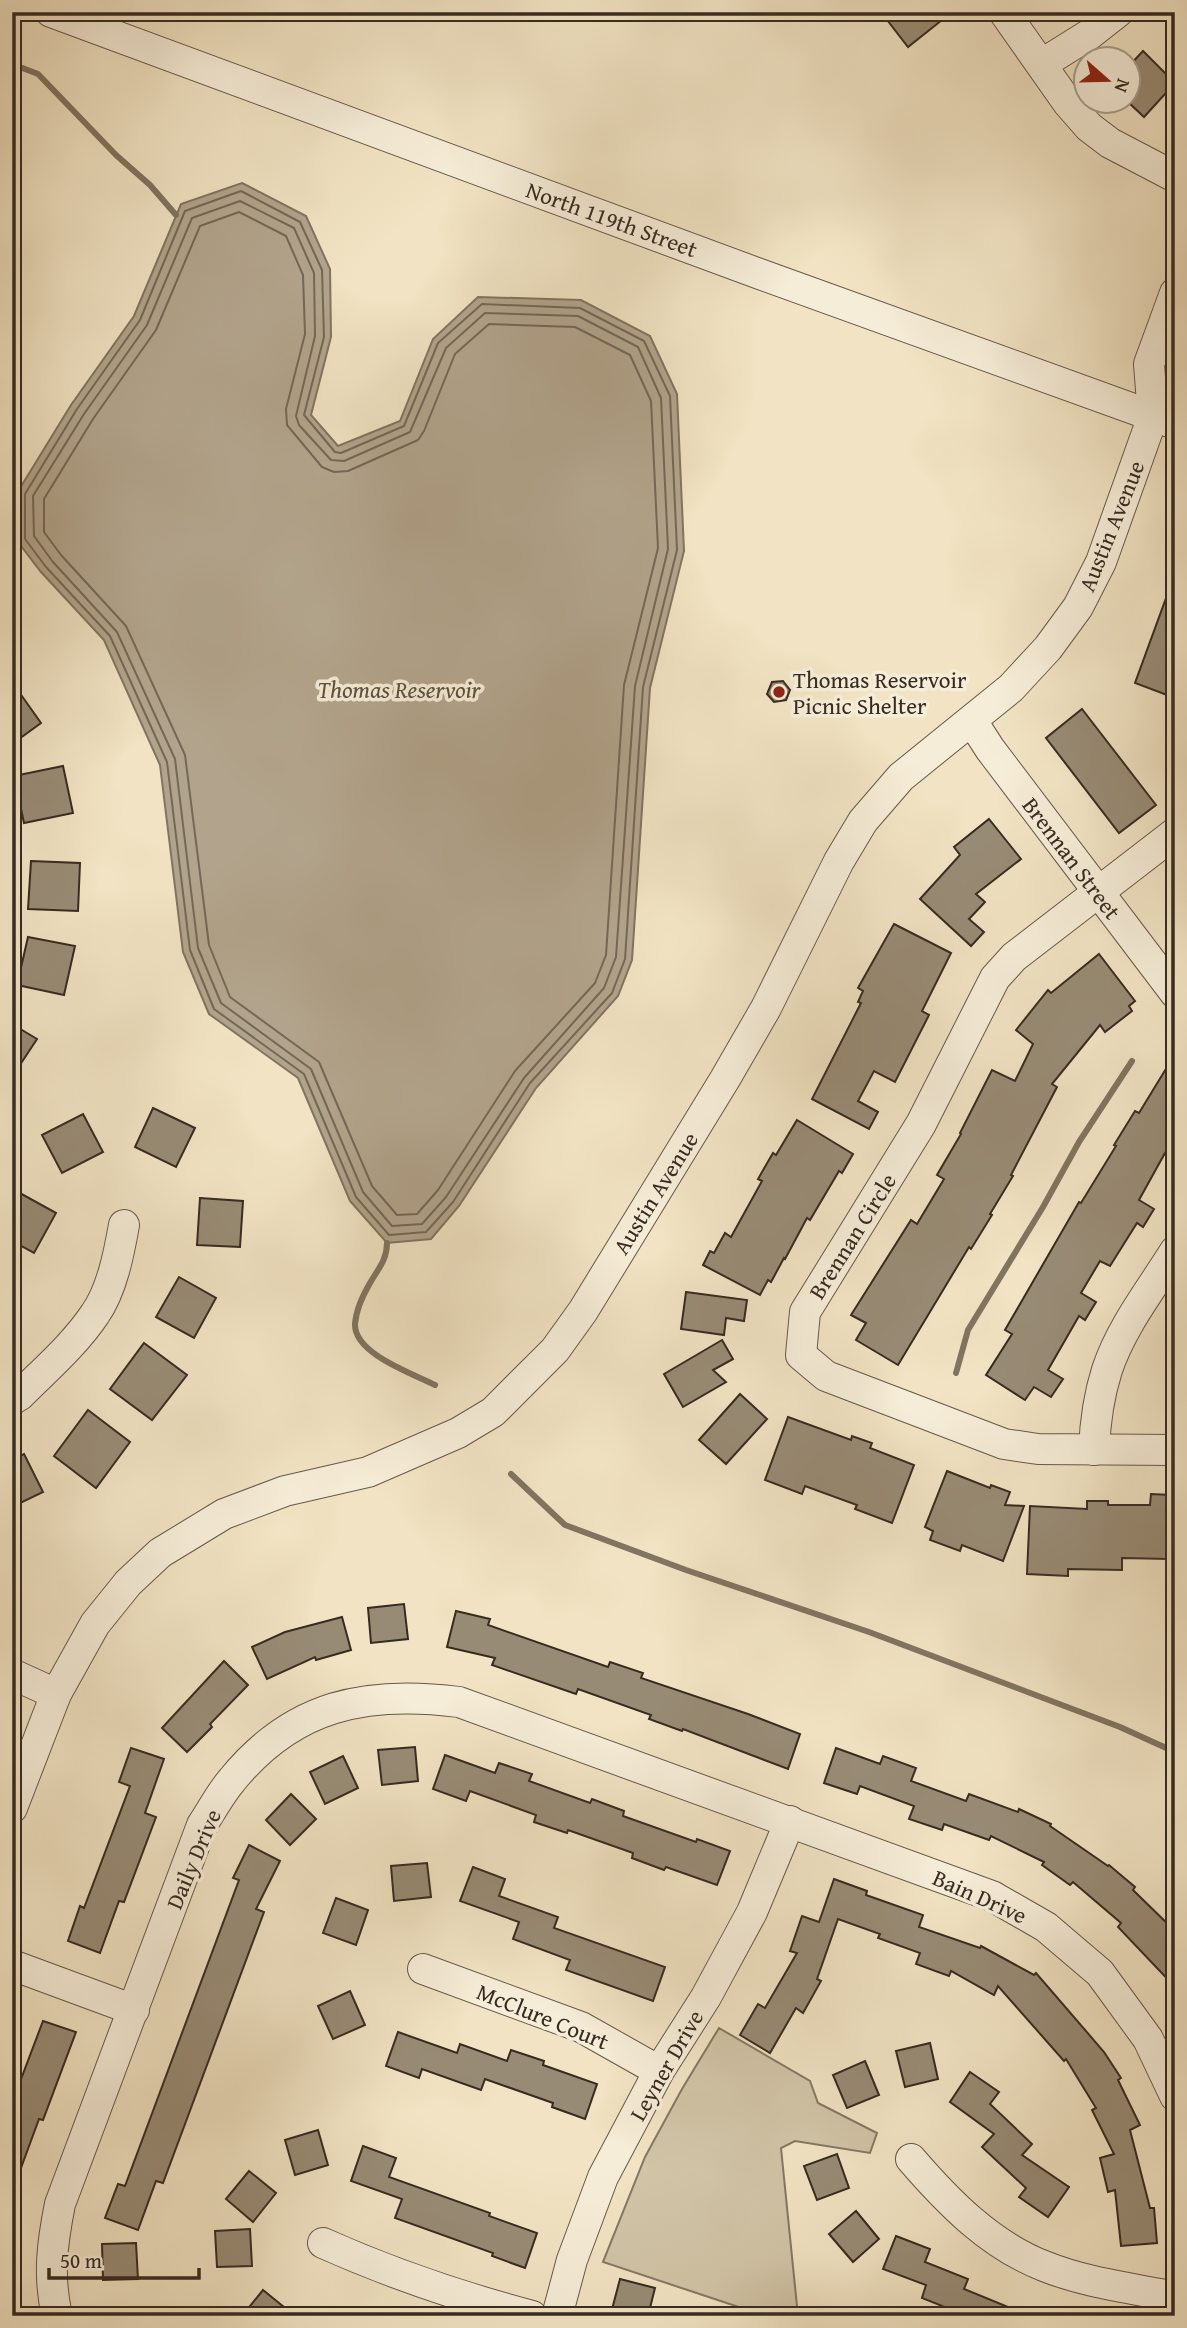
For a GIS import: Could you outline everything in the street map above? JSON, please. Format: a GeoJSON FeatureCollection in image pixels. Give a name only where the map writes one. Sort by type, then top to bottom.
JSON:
{"type":"FeatureCollection","features":[{"type":"Feature","properties":{"kind":"street","name":"North 119th Street"},"geometry":{"type":"LineString","coordinates":[[51,12],[1164,420]]}},
{"type":"Feature","properties":{"kind":"street"},"geometry":{"type":"LineString","coordinates":[[1004,12],[1068,103],[1089,127],[1110,143],[1175,177]]}},
{"type":"Feature","properties":{"kind":"street"},"geometry":{"type":"LineString","coordinates":[[1042,64],[1090,34],[1118,12]]}},
{"type":"Feature","properties":{"kind":"street"},"geometry":{"type":"LineString","coordinates":[[1164,420],[1149,365],[1175,293]]}},
{"type":"Feature","properties":{"kind":"street"},"geometry":{"type":"LineString","coordinates":[[1164,420],[1175,396]]}},
{"type":"Feature","properties":{"kind":"street","name":"Austin Avenue"},"geometry":{"type":"LineString","coordinates":[[12,1808],[56,1694],[95,1624],[128,1583],[160,1553],[224,1514],[285,1491],[368,1472],[458,1433],[493,1412],[555,1350],[583,1311],[725,1079],[766,1008],[839,861],[863,821],[901,777],[1011,688],[1048,648],[1078,607],[1101,562],[1164,420]]}},
{"type":"Feature","properties":{"kind":"street","name":"Brennan Street"},"geometry":{"type":"LineString","coordinates":[[972,720],[990,748],[1175,993]]}},
{"type":"Feature","properties":{"kind":"street","name":"Brennan Circle"},"geometry":{"type":"LineString","coordinates":[[1175,833],[1014,957],[995,978],[921,1124],[805,1312],[801,1355],[826,1376],[1004,1444],[1038,1449],[1175,1450]]}},
{"type":"Feature","properties":{"kind":"street"},"geometry":{"type":"LineString","coordinates":[[12,1400],[63,1352],[96,1313],[117,1263],[124,1225]]}},
{"type":"Feature","properties":{"kind":"street"},"geometry":{"type":"LineString","coordinates":[[1094,1450],[1095,1429],[1108,1368],[1125,1331],[1175,1251]]}},
{"type":"Feature","properties":{"kind":"street"},"geometry":{"type":"LineString","coordinates":[[12,1674],[56,1694]]}},
{"type":"Feature","properties":{"kind":"street","name":"Daily Drive"},"geometry":{"type":"LineString","coordinates":[[57,2316],[52,2293],[51,2248],[60,2204],[202,1825],[230,1782],[258,1751],[288,1729],[330,1709],[369,1699],[422,1698],[459,1702],[790,1821]]}},
{"type":"Feature","properties":{"kind":"street","name":"Leyner Drive"},"geometry":{"type":"LineString","coordinates":[[557,2316],[572,2260],[603,2177],[659,2071],[706,1997],[752,1912],[790,1821]]}},
{"type":"Feature","properties":{"kind":"street","name":"Bain Drive"},"geometry":{"type":"LineString","coordinates":[[790,1821],[992,1896],[1046,1927],[1100,1973],[1148,2039],[1175,2096]]}},
{"type":"Feature","properties":{"kind":"street"},"geometry":{"type":"LineString","coordinates":[[12,1965],[134,2010]]}},
{"type":"Feature","properties":{"kind":"street","name":"McClure Court"},"geometry":{"type":"LineString","coordinates":[[423,1969],[581,2027],[659,2071]]}},
{"type":"Feature","properties":{"kind":"street"},"geometry":{"type":"LineString","coordinates":[[911,2159],[943,2196],[981,2230],[1042,2266],[1083,2279],[1175,2297]]}},
{"type":"Feature","properties":{"kind":"street"},"geometry":{"type":"LineString","coordinates":[[323,2244],[362,2261],[472,2299],[532,2316]]}},
{"type":"Feature","properties":{"kind":"shaded area"},"geometry":{"type":"Polygon","coordinates":[[[719,2028],[810,2081],[818,2103],[877,2133],[870,2153],[795,2141],[781,2148],[798,2316],[766,2316],[603,2262],[645,2157],[719,2028]]]}},
{"type":"Feature","properties":{"kind":"water","name":"Thomas Reservoir"},"geometry":{"type":"Polygon","coordinates":[[[242,183],[306,216],[330,269],[331,337],[311,415],[338,446],[400,421],[433,339],[478,297],[581,300],[650,336],[677,394],[684,551],[650,688],[632,960],[618,996],[536,1088],[459,1206],[431,1239],[387,1243],[350,1201],[298,1078],[209,1014],[183,952],[160,765],[104,640],[41,572],[18,542],[17,493],[71,405],[134,316],[181,204],[242,183]]]}},
{"type":"Feature","properties":{"kind":"building"},"geometry":{"type":"Polygon","coordinates":[[[881,12],[952,12],[908,47],[881,12]]]}},
{"type":"Feature","properties":{"kind":"building"},"geometry":{"type":"Polygon","coordinates":[[[1142,52],[1175,83],[1144,117],[1142,115],[1142,52]]]}},
{"type":"Feature","properties":{"kind":"building"},"geometry":{"type":"Polygon","coordinates":[[[1175,579],[1175,698],[1135,683],[1175,579]]]}},
{"type":"Feature","properties":{"kind":"building","name":"Thomas Reservoir Picnic Shelter"},"geometry":{"type":"Polygon","coordinates":[[[783,681],[790,690],[786,700],[774,702],[767,694],[772,682],[783,681]]]}},
{"type":"Feature","properties":{"kind":"building"},"geometry":{"type":"Polygon","coordinates":[[[12,682],[41,723],[12,744],[12,682]]]}},
{"type":"Feature","properties":{"kind":"building"},"geometry":{"type":"Polygon","coordinates":[[[1082,709],[1156,805],[1119,833],[1046,738],[1082,709]]]}},
{"type":"Feature","properties":{"kind":"building"},"geometry":{"type":"Polygon","coordinates":[[[63,766],[73,813],[24,823],[14,776],[63,766]]]}},
{"type":"Feature","properties":{"kind":"building"},"geometry":{"type":"Polygon","coordinates":[[[989,819],[1021,859],[976,894],[985,902],[969,919],[984,932],[971,946],[920,899],[960,855],[954,847],[989,819]]]}},
{"type":"Feature","properties":{"kind":"building"},"geometry":{"type":"Polygon","coordinates":[[[31,861],[80,863],[78,911],[28,909],[31,861]]]}},
{"type":"Feature","properties":{"kind":"building"},"geometry":{"type":"Polygon","coordinates":[[[894,924],[951,953],[922,1011],[929,1015],[895,1082],[874,1071],[858,1101],[878,1112],[869,1129],[812,1099],[861,1003],[858,1002],[863,991],[858,988],[894,924]]]}},
{"type":"Feature","properties":{"kind":"building"},"geometry":{"type":"Polygon","coordinates":[[[28,937],[75,946],[64,995],[17,985],[28,937]]]}},
{"type":"Feature","properties":{"kind":"building"},"geometry":{"type":"Polygon","coordinates":[[[1099,954],[1135,1001],[1129,1006],[1132,1011],[1105,1032],[1100,1025],[1052,1084],[1057,1087],[1011,1175],[1013,1176],[990,1214],[992,1215],[971,1249],[969,1247],[898,1365],[856,1340],[866,1323],[851,1315],[911,1220],[917,1224],[944,1179],[937,1175],[961,1134],[992,1070],[1015,1081],[1033,1044],[1016,1030],[1048,990],[1051,993],[1099,954]]]}},
{"type":"Feature","properties":{"kind":"building"},"geometry":{"type":"Polygon","coordinates":[[[12,1024],[37,1039],[12,1077],[12,1024]]]}},
{"type":"Feature","properties":{"kind":"building"},"geometry":{"type":"Polygon","coordinates":[[[1175,1054],[1175,1159],[1165,1153],[1139,1200],[1154,1209],[1143,1227],[1137,1223],[1110,1266],[1100,1261],[1081,1293],[1096,1302],[1085,1320],[1079,1316],[1048,1370],[1063,1379],[1051,1397],[1034,1387],[1025,1400],[986,1375],[1012,1334],[1005,1330],[1079,1202],[1081,1203],[1116,1146],[1114,1145],[1135,1111],[1139,1113],[1175,1054]]]}},
{"type":"Feature","properties":{"kind":"building"},"geometry":{"type":"Polygon","coordinates":[[[153,1108],[195,1128],[176,1167],[135,1147],[153,1108]]]}},
{"type":"Feature","properties":{"kind":"building"},"geometry":{"type":"Polygon","coordinates":[[[83,1114],[103,1152],[62,1173],[42,1135],[83,1114]]]}},
{"type":"Feature","properties":{"kind":"building"},"geometry":{"type":"Polygon","coordinates":[[[797,1120],[853,1154],[842,1173],[839,1171],[810,1220],[807,1218],[771,1282],[768,1280],[760,1295],[703,1265],[710,1251],[714,1253],[725,1233],[731,1237],[762,1181],[758,1179],[797,1120]]]}},
{"type":"Feature","properties":{"kind":"building"},"geometry":{"type":"Polygon","coordinates":[[[18,1192],[56,1213],[34,1253],[12,1241],[12,1204],[18,1192]]]}},
{"type":"Feature","properties":{"kind":"building"},"geometry":{"type":"Polygon","coordinates":[[[200,1198],[243,1201],[240,1247],[197,1245],[200,1198]]]}},
{"type":"Feature","properties":{"kind":"building"},"geometry":{"type":"Polygon","coordinates":[[[179,1277],[216,1298],[194,1338],[156,1317],[179,1277]]]}},
{"type":"Feature","properties":{"kind":"building"},"geometry":{"type":"Polygon","coordinates":[[[686,1292],[747,1300],[744,1321],[726,1318],[724,1335],[681,1329],[686,1292]]]}},
{"type":"Feature","properties":{"kind":"building"},"geometry":{"type":"Polygon","coordinates":[[[722,1340],[733,1359],[713,1370],[726,1382],[683,1407],[664,1374],[722,1340]]]}},
{"type":"Feature","properties":{"kind":"building"},"geometry":{"type":"Polygon","coordinates":[[[144,1343],[187,1375],[152,1420],[110,1389],[144,1343]]]}},
{"type":"Feature","properties":{"kind":"building"},"geometry":{"type":"Polygon","coordinates":[[[740,1394],[767,1419],[726,1464],[699,1440],[740,1394]]]}},
{"type":"Feature","properties":{"kind":"building"},"geometry":{"type":"Polygon","coordinates":[[[88,1410],[130,1442],[96,1488],[54,1456],[88,1410]]]}},
{"type":"Feature","properties":{"kind":"building"},"geometry":{"type":"Polygon","coordinates":[[[788,1417],[851,1440],[852,1436],[872,1443],[870,1448],[914,1465],[892,1523],[855,1509],[857,1505],[805,1486],[802,1494],[765,1480],[788,1417]]]}},
{"type":"Feature","properties":{"kind":"building"},"geometry":{"type":"Polygon","coordinates":[[[24,1454],[43,1492],[12,1507],[12,1460],[24,1454]]]}},
{"type":"Feature","properties":{"kind":"building"},"geometry":{"type":"Polygon","coordinates":[[[947,1471],[990,1488],[991,1485],[1010,1492],[1005,1505],[1024,1506],[1003,1561],[962,1545],[960,1551],[930,1540],[933,1531],[925,1527],[947,1471]]]}},
{"type":"Feature","properties":{"kind":"building"},"geometry":{"type":"Polygon","coordinates":[[[1151,1494],[1171,1495],[1169,1559],[1122,1558],[1122,1570],[1068,1569],[1068,1576],[1027,1574],[1030,1506],[1087,1509],[1087,1501],[1108,1501],[1108,1505],[1150,1505],[1151,1494]]]}},
{"type":"Feature","properties":{"kind":"building"},"geometry":{"type":"Polygon","coordinates":[[[404,1604],[408,1639],[371,1643],[368,1608],[404,1604]]]}},
{"type":"Feature","properties":{"kind":"building"},"geometry":{"type":"Polygon","coordinates":[[[456,1611],[490,1619],[488,1625],[608,1667],[610,1662],[643,1673],[641,1678],[800,1734],[788,1769],[649,1719],[651,1715],[578,1689],[576,1694],[492,1665],[495,1658],[447,1647],[456,1611]]]}},
{"type":"Feature","properties":{"kind":"building"},"geometry":{"type":"Polygon","coordinates":[[[342,1617],[351,1650],[316,1660],[315,1657],[267,1679],[252,1647],[285,1632],[342,1617]]]}},
{"type":"Feature","properties":{"kind":"building"},"geometry":{"type":"Polygon","coordinates":[[[224,1661],[248,1685],[187,1752],[162,1728],[224,1661]]]}},
{"type":"Feature","properties":{"kind":"building"},"geometry":{"type":"Polygon","coordinates":[[[415,1747],[418,1781],[382,1785],[378,1750],[415,1747]]]}},
{"type":"Feature","properties":{"kind":"building"},"geometry":{"type":"Polygon","coordinates":[[[131,1748],[164,1759],[145,1813],[156,1817],[124,1902],[119,1901],[100,1953],[68,1941],[80,1906],[84,1908],[130,1786],[119,1782],[131,1748]]]}},
{"type":"Feature","properties":{"kind":"building"},"geometry":{"type":"Polygon","coordinates":[[[836,1748],[880,1764],[883,1756],[916,1768],[911,1781],[966,1801],[969,1794],[1018,1812],[1019,1809],[1051,1824],[1050,1826],[1109,1865],[1135,1887],[1133,1890],[1175,1931],[1175,1987],[1118,1927],[1121,1923],[1073,1882],[1070,1885],[1042,1865],[1044,1862],[991,1836],[989,1840],[944,1824],[942,1830],[909,1819],[914,1806],[860,1786],[857,1794],[824,1783],[836,1748]]]}},
{"type":"Feature","properties":{"kind":"building"},"geometry":{"type":"Polygon","coordinates":[[[445,1755],[495,1773],[499,1763],[532,1774],[529,1781],[590,1803],[592,1799],[624,1811],[623,1816],[730,1851],[717,1885],[666,1867],[664,1870],[632,1858],[633,1853],[568,1830],[567,1833],[534,1822],[536,1815],[470,1791],[466,1801],[433,1789],[445,1755]]]}},
{"type":"Feature","properties":{"kind":"building"},"geometry":{"type":"Polygon","coordinates":[[[343,1756],[358,1788],[325,1804],[310,1772],[343,1756]]]}},
{"type":"Feature","properties":{"kind":"building"},"geometry":{"type":"Polygon","coordinates":[[[291,1794],[316,1819],[290,1845],[266,1820],[291,1794]]]}},
{"type":"Feature","properties":{"kind":"building"},"geometry":{"type":"Polygon","coordinates":[[[249,1845],[280,1861],[256,1909],[264,1912],[163,2183],[156,2181],[138,2230],[105,2218],[118,2184],[125,2186],[239,1880],[233,1878],[249,1845]]]}},
{"type":"Feature","properties":{"kind":"building"},"geometry":{"type":"Polygon","coordinates":[[[427,1863],[431,1897],[394,1901],[391,1866],[427,1863]]]}},
{"type":"Feature","properties":{"kind":"building"},"geometry":{"type":"Polygon","coordinates":[[[473,1867],[505,1879],[499,1896],[558,1917],[554,1928],[665,1967],[653,2001],[566,1970],[570,1960],[513,1939],[519,1922],[460,1901],[473,1867]]]}},
{"type":"Feature","properties":{"kind":"building"},"geometry":{"type":"Polygon","coordinates":[[[834,1879],[867,1891],[866,1895],[923,1915],[919,1927],[980,1948],[981,1946],[1034,1975],[1036,1973],[1104,2052],[1121,2078],[1118,2080],[1140,2125],[1130,2130],[1150,2208],[1154,2208],[1157,2243],[1121,2246],[1115,2190],[1108,2192],[1100,2158],[1114,2154],[1092,2110],[1096,2108],[1066,2059],[1064,2061],[998,1986],[994,1995],[951,1971],[949,1976],[916,1964],[920,1953],[878,1938],[880,1934],[838,1919],[817,1979],[821,1981],[803,2013],[796,2008],[770,2053],[740,2035],[758,2004],[765,2008],[797,1953],[790,1951],[802,1916],[819,1922],[834,1879]]]}},
{"type":"Feature","properties":{"kind":"building"},"geometry":{"type":"Polygon","coordinates":[[[336,1898],[368,1910],[356,1945],[323,1933],[336,1898]]]}},
{"type":"Feature","properties":{"kind":"building"},"geometry":{"type":"Polygon","coordinates":[[[350,1991],[365,2025],[333,2039],[318,2006],[350,1991]]]}},
{"type":"Feature","properties":{"kind":"building"},"geometry":{"type":"Polygon","coordinates":[[[43,2021],[76,2032],[43,2120],[39,2119],[12,2187],[12,2103],[43,2021]]]}},
{"type":"Feature","properties":{"kind":"building"},"geometry":{"type":"Polygon","coordinates":[[[398,2032],[457,2053],[460,2044],[507,2061],[511,2050],[544,2061],[543,2065],[597,2084],[585,2119],[552,2107],[553,2103],[485,2079],[481,2090],[422,2069],[419,2078],[386,2066],[398,2032]]]}},
{"type":"Feature","properties":{"kind":"building"},"geometry":{"type":"Polygon","coordinates":[[[930,2043],[938,2079],[905,2087],[896,2051],[930,2043]]]}},
{"type":"Feature","properties":{"kind":"building"},"geometry":{"type":"Polygon","coordinates":[[[865,2061],[879,2095],[847,2108],[833,2075],[865,2061]]]}},
{"type":"Feature","properties":{"kind":"building"},"geometry":{"type":"Polygon","coordinates":[[[970,2072],[999,2092],[990,2104],[1032,2144],[1022,2155],[1069,2187],[1048,2217],[1019,2197],[1026,2188],[982,2147],[994,2134],[950,2102],[970,2072]]]}},
{"type":"Feature","properties":{"kind":"building"},"geometry":{"type":"Polygon","coordinates":[[[318,2130],[328,2165],[295,2175],[285,2140],[318,2130]]]}},
{"type":"Feature","properties":{"kind":"building"},"geometry":{"type":"Polygon","coordinates":[[[363,2146],[396,2158],[389,2177],[537,2233],[525,2268],[492,2256],[493,2253],[395,2218],[402,2199],[351,2181],[363,2146]]]}},
{"type":"Feature","properties":{"kind":"building"},"geometry":{"type":"Polygon","coordinates":[[[837,2154],[849,2188],[817,2200],[804,2166],[837,2154]]]}},
{"type":"Feature","properties":{"kind":"building"},"geometry":{"type":"Polygon","coordinates":[[[249,2171],[276,2193],[253,2222],[226,2199],[249,2171]]]}},
{"type":"Feature","properties":{"kind":"building"},"geometry":{"type":"Polygon","coordinates":[[[856,2211],[879,2239],[853,2262],[829,2234],[856,2211]]]}},
{"type":"Feature","properties":{"kind":"building"},"geometry":{"type":"Polygon","coordinates":[[[250,2229],[252,2266],[217,2267],[215,2231],[250,2229]]]}},
{"type":"Feature","properties":{"kind":"building"},"geometry":{"type":"Polygon","coordinates":[[[896,2236],[930,2249],[925,2262],[968,2279],[964,2289],[1030,2316],[967,2316],[922,2298],[926,2285],[883,2269],[896,2236]]]}},
{"type":"Feature","properties":{"kind":"building"},"geometry":{"type":"Polygon","coordinates":[[[136,2243],[138,2279],[103,2280],[102,2244],[136,2243]]]}},
{"type":"Feature","properties":{"kind":"building"},"geometry":{"type":"Polygon","coordinates":[[[620,2279],[655,2288],[648,2316],[611,2313],[620,2279]]]}},
{"type":"Feature","properties":{"kind":"building"},"geometry":{"type":"Polygon","coordinates":[[[263,2290],[295,2316],[242,2316],[263,2290]]]}},
{"type":"Feature","properties":{"kind":"waterway"},"geometry":{"type":"LineString","coordinates":[[12,64],[38,74],[116,155],[150,185],[176,215]]}},
{"type":"Feature","properties":{"kind":"waterway"},"geometry":{"type":"LineString","coordinates":[[956,1373],[968,1330],[1079,1142],[1132,1061]]}},
{"type":"Feature","properties":{"kind":"waterway"},"geometry":{"type":"LineString","coordinates":[[387,1243],[384,1259],[358,1308],[355,1324],[357,1335],[374,1354],[435,1385]]}},
{"type":"Feature","properties":{"kind":"waterway"},"geometry":{"type":"LineString","coordinates":[[511,1474],[565,1525],[686,1570],[869,1632],[1120,1727],[1175,1752]]}},
{"type":"Feature","properties":{"kind":"place","name":"Thomas Reservoir Picnic Shelter"},"geometry":{"type":"Point","coordinates":[779,692]}}]}
